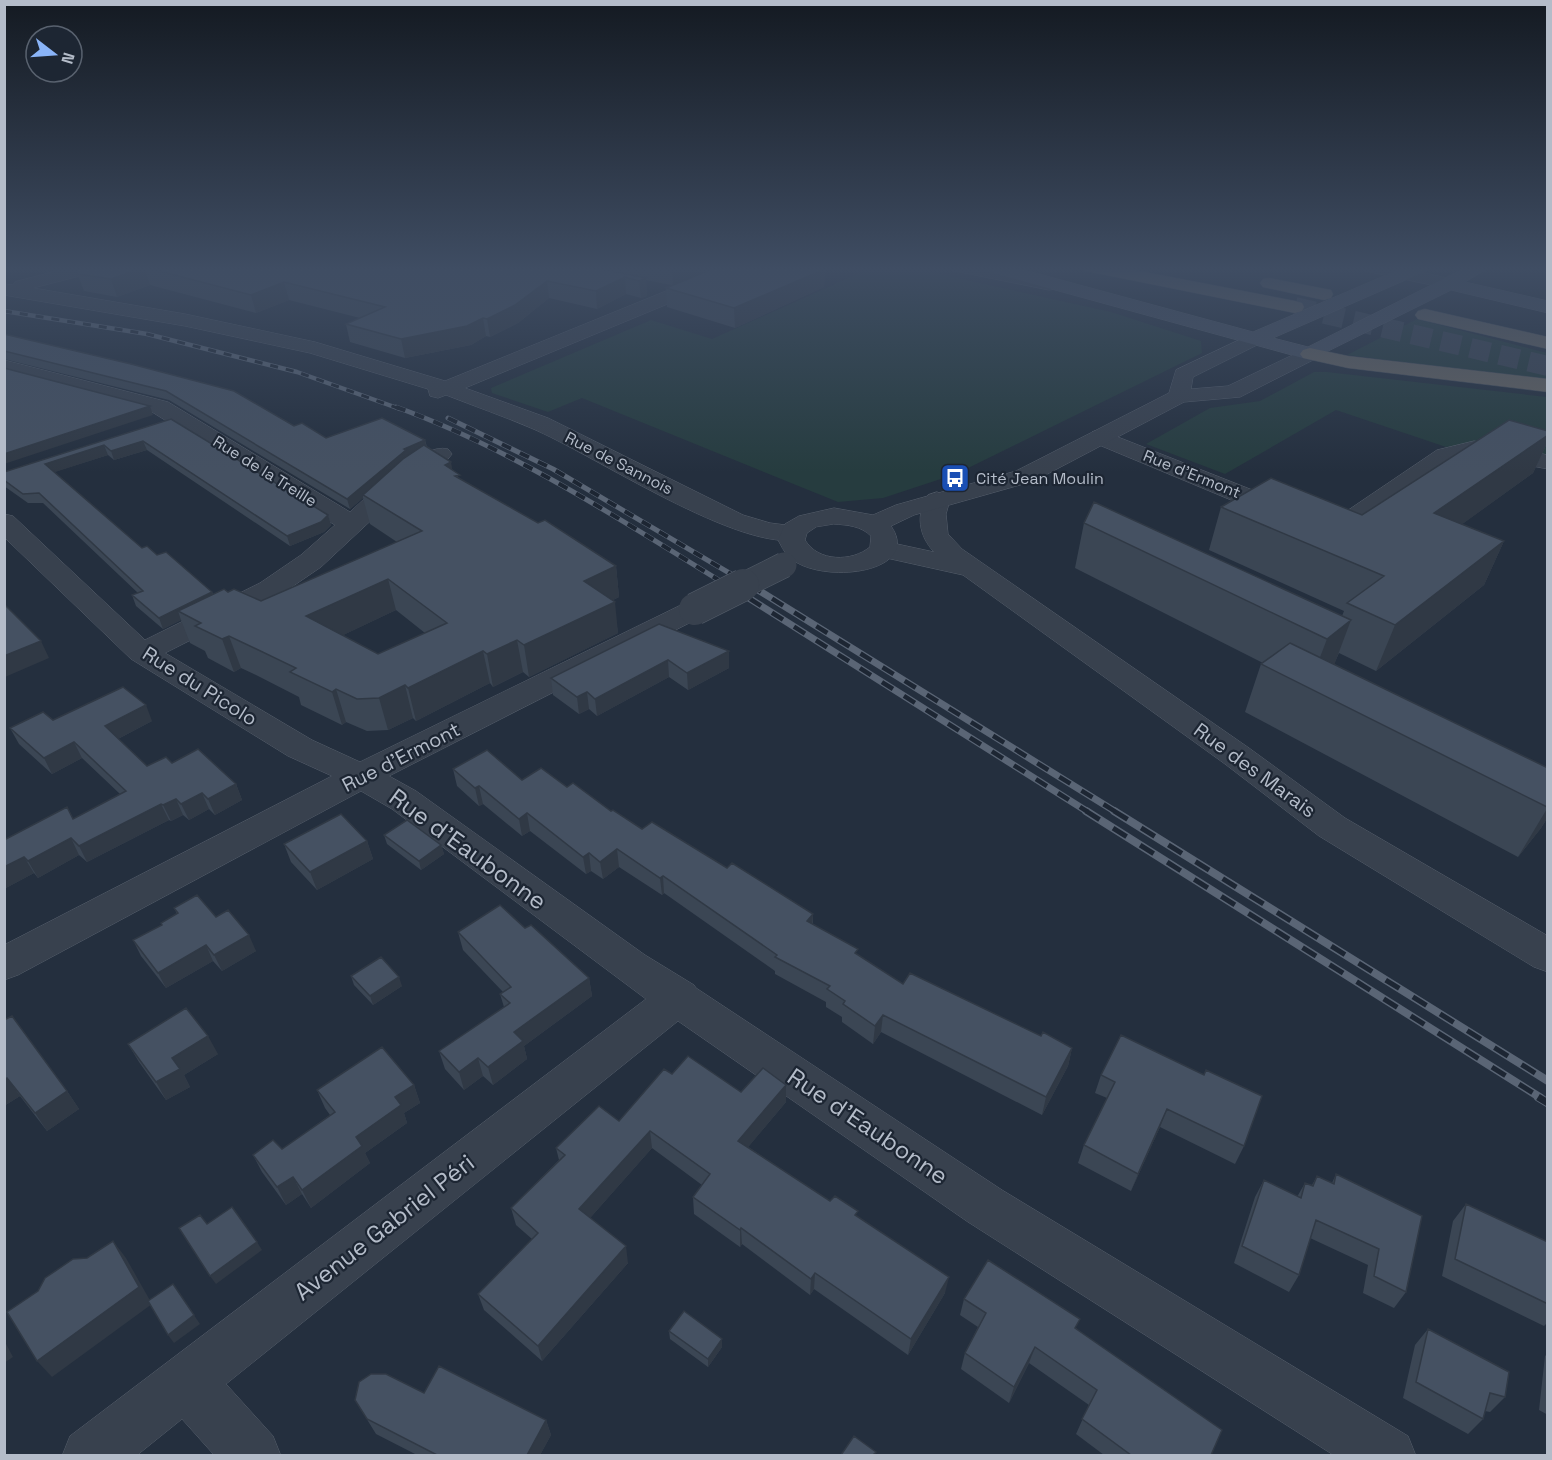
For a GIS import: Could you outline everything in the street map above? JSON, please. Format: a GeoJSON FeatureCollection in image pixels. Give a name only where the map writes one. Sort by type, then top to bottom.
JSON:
{"type":"FeatureCollection","features":[{"type":"Feature","properties":{"kind":"highway"},"geometry":{"type":"LineString","coordinates":[[1513,335],[1548,343]]}},
{"type":"Feature","properties":{"kind":"highway"},"geometry":{"type":"LineString","coordinates":[[1310,354],[1348,362],[1548,386]]}},
{"type":"Feature","properties":{"kind":"main road"},"geometry":{"type":"LineString","coordinates":[[1245,335],[1310,354],[1349,335]]}},
{"type":"Feature","properties":{"kind":"main road"},"geometry":{"type":"LineString","coordinates":[[1256,338],[1261,335]]}},
{"type":"Feature","properties":{"kind":"main road"},"geometry":{"type":"LineString","coordinates":[[1304,335],[1310,354]]}},
{"type":"Feature","properties":{"kind":"street","name":"Rue de Sannois"},"geometry":{"type":"LineString","coordinates":[[255,335],[315,348],[540,423],[734,521],[768,531],[793,551]]}},
{"type":"Feature","properties":{"kind":"street"},"geometry":{"type":"LineString","coordinates":[[442,390],[575,335]]}},
{"type":"Feature","properties":{"kind":"street"},"geometry":{"type":"LineString","coordinates":[[1179,396],[1183,374],[1256,338]]}},
{"type":"Feature","properties":{"kind":"street"},"geometry":{"type":"LineString","coordinates":[[793,551],[823,564],[849,565],[870,559],[878,534],[905,510],[937,500],[992,488],[1024,476],[1179,396],[1232,392],[1310,354]]}},
{"type":"Feature","properties":{"kind":"street","name":"Rue de la Treille"},"geometry":{"type":"LineString","coordinates":[[4,366],[160,407],[352,524]]}},
{"type":"Feature","properties":{"kind":"street"},"geometry":{"type":"LineString","coordinates":[[145,428],[178,417]]}},
{"type":"Feature","properties":{"kind":"street","name":"Rue d'Ermont"},"geometry":{"type":"LineString","coordinates":[[1100,436],[1312,524],[1326,527],[1341,526],[1445,455],[1474,448],[1548,462]]}},
{"type":"Feature","properties":{"kind":"street"},"geometry":{"type":"LineString","coordinates":[[142,653],[270,589],[311,561],[399,481],[440,454]]}},
{"type":"Feature","properties":{"kind":"street"},"geometry":{"type":"LineString","coordinates":[[936,541],[931,520],[937,500]]}},
{"type":"Feature","properties":{"kind":"street","name":"Rue d'Ermont"},"geometry":{"type":"LineString","coordinates":[[4,964],[361,776],[695,609],[793,551],[807,521],[827,516],[849,517],[878,534]]}},
{"type":"Feature","properties":{"kind":"street","name":"Rue du Picolo"},"geometry":{"type":"LineString","coordinates":[[4,522],[142,653],[300,748],[361,776]]}},
{"type":"Feature","properties":{"kind":"street","name":"Rue des Marais"},"geometry":{"type":"LineString","coordinates":[[878,534],[936,541],[972,569],[1237,756],[1332,827],[1548,956]]}},
{"type":"Feature","properties":{"kind":"street","name":"Rue des Marais"},"geometry":{"type":"LineString","coordinates":[[878,534],[972,569]]}},
{"type":"Feature","properties":{"kind":"street","name":"Rue d'Eaubonne"},"geometry":{"type":"LineString","coordinates":[[361,776],[404,801],[632,967],[985,1206],[1388,1455]]}},
{"type":"Feature","properties":{"kind":"street","name":"Avenue Gabriel Péri"},"geometry":{"type":"LineString","coordinates":[[90,1455],[679,997]]}},
{"type":"Feature","properties":{"kind":"street"},"geometry":{"type":"LineString","coordinates":[[184,1383],[212,1409],[253,1455]]}},
{"type":"Feature","properties":{"kind":"green space"},"geometry":{"type":"Polygon","coordinates":[[[615,335],[700,335],[712,339],[721,335],[1183,335],[1201,341],[1202,353],[956,474],[883,498],[838,502],[582,398],[548,412],[492,393],[491,388],[615,335]]]}},
{"type":"Feature","properties":{"kind":"green space"},"geometry":{"type":"Polygon","coordinates":[[[1386,335],[1479,335],[1547,353],[1547,383],[1510,376],[1347,355],[1386,335]]]}},
{"type":"Feature","properties":{"kind":"green space"},"geometry":{"type":"Polygon","coordinates":[[[1314,372],[1547,397],[1547,455],[1464,445],[1446,447],[1336,410],[1225,474],[1146,444],[1210,408],[1260,401],[1314,372]]]}},
{"type":"Feature","properties":{"kind":"building"},"geometry":{"type":"Polygon","coordinates":[[[4,335],[9,335],[234,391],[294,426],[302,423],[326,438],[382,418],[425,440],[404,449],[406,450],[347,499],[166,391],[4,351],[4,335]]]}},
{"type":"Feature","properties":{"kind":"building"},"geometry":{"type":"Polygon","coordinates":[[[387,335],[421,335],[401,339],[387,335]]]}},
{"type":"Feature","properties":{"kind":"building"},"geometry":{"type":"Polygon","coordinates":[[[4,368],[150,406],[4,454],[4,368]]]}},
{"type":"Feature","properties":{"kind":"building"},"geometry":{"type":"Polygon","coordinates":[[[171,419],[328,515],[321,522],[287,536],[143,441],[111,451],[104,445],[45,464],[142,548],[147,546],[157,555],[166,552],[212,592],[159,618],[132,595],[143,591],[39,493],[23,494],[4,480],[4,472],[171,419]]]}},
{"type":"Feature","properties":{"kind":"building"},"geometry":{"type":"Polygon","coordinates":[[[1509,420],[1548,431],[1548,435],[1434,513],[1504,541],[1395,625],[1347,603],[1384,576],[1221,507],[1271,478],[1362,515],[1509,420]]]}},
{"type":"Feature","properties":{"kind":"building"},"geometry":{"type":"Polygon","coordinates":[[[424,445],[451,462],[445,465],[460,475],[455,476],[538,523],[545,520],[616,566],[584,581],[615,602],[524,645],[517,640],[487,654],[483,651],[408,688],[405,685],[379,698],[357,699],[336,689],[332,692],[290,672],[296,668],[229,636],[222,639],[195,626],[201,623],[178,611],[224,589],[228,592],[234,589],[261,601],[422,531],[363,495],[403,459],[424,445]],[[388,579],[306,616],[378,654],[447,623],[388,579]]]}},
{"type":"Feature","properties":{"kind":"building"},"geometry":{"type":"Polygon","coordinates":[[[1094,502],[1351,620],[1327,639],[1084,523],[1094,502]]]}},
{"type":"Feature","properties":{"kind":"building"},"geometry":{"type":"Polygon","coordinates":[[[4,604],[41,641],[4,656],[4,604]]]}},
{"type":"Feature","properties":{"kind":"building"},"geometry":{"type":"Polygon","coordinates":[[[659,624],[729,651],[687,673],[668,660],[595,699],[587,692],[577,697],[551,678],[659,624]]]}},
{"type":"Feature","properties":{"kind":"building"},"geometry":{"type":"Polygon","coordinates":[[[1290,643],[1548,768],[1548,807],[1261,664],[1290,643]]]}},
{"type":"Feature","properties":{"kind":"building"},"geometry":{"type":"Polygon","coordinates":[[[123,687],[146,705],[105,726],[147,766],[166,757],[172,763],[198,749],[236,784],[208,799],[202,793],[181,804],[176,799],[161,804],[79,846],[71,838],[28,861],[24,857],[4,867],[4,840],[67,807],[73,819],[126,791],[74,742],[44,758],[10,728],[43,712],[53,720],[123,687]]]}},
{"type":"Feature","properties":{"kind":"building"},"geometry":{"type":"Polygon","coordinates":[[[487,750],[522,780],[541,768],[567,787],[573,783],[611,811],[613,810],[642,829],[652,822],[727,868],[732,863],[813,914],[807,921],[858,949],[855,953],[903,984],[910,973],[1041,1036],[1043,1032],[1072,1048],[1046,1097],[883,1015],[875,1026],[843,1004],[845,1001],[827,989],[830,986],[775,957],[777,955],[663,876],[660,878],[617,849],[600,862],[589,853],[583,857],[527,813],[519,819],[479,786],[475,788],[453,769],[487,750]]]}},
{"type":"Feature","properties":{"kind":"building"},"geometry":{"type":"Polygon","coordinates":[[[341,814],[367,841],[310,872],[284,844],[341,814]]]}},
{"type":"Feature","properties":{"kind":"building"},"geometry":{"type":"Polygon","coordinates":[[[407,820],[441,845],[419,861],[384,835],[407,820]]]}},
{"type":"Feature","properties":{"kind":"building"},"geometry":{"type":"Polygon","coordinates":[[[197,895],[216,917],[228,910],[249,935],[214,955],[206,945],[158,973],[133,940],[162,925],[161,923],[178,913],[174,908],[197,895]]]}},
{"type":"Feature","properties":{"kind":"building"},"geometry":{"type":"Polygon","coordinates":[[[500,905],[525,928],[531,925],[589,978],[514,1032],[523,1041],[488,1067],[478,1058],[459,1072],[439,1051],[510,1003],[500,994],[511,987],[458,932],[500,905]]]}},
{"type":"Feature","properties":{"kind":"building"},"geometry":{"type":"Polygon","coordinates":[[[381,957],[399,977],[370,996],[351,976],[381,957]]]}},
{"type":"Feature","properties":{"kind":"building"},"geometry":{"type":"Polygon","coordinates":[[[186,1008],[208,1036],[172,1058],[180,1069],[156,1082],[128,1044],[186,1008]]]}},
{"type":"Feature","properties":{"kind":"building"},"geometry":{"type":"Polygon","coordinates":[[[12,1016],[67,1091],[35,1113],[7,1078],[4,1080],[4,1020],[12,1016]]]}},
{"type":"Feature","properties":{"kind":"building"},"geometry":{"type":"Polygon","coordinates":[[[1121,1035],[1204,1075],[1206,1070],[1262,1096],[1244,1146],[1167,1109],[1138,1174],[1084,1145],[1115,1082],[1101,1075],[1121,1035]]]}},
{"type":"Feature","properties":{"kind":"building"},"geometry":{"type":"Polygon","coordinates":[[[382,1047],[414,1085],[395,1097],[401,1105],[356,1137],[362,1146],[302,1190],[293,1177],[277,1187],[253,1155],[273,1140],[282,1149],[335,1112],[317,1090],[382,1047]]]}},
{"type":"Feature","properties":{"kind":"building"},"geometry":{"type":"Polygon","coordinates":[[[688,1056],[741,1092],[763,1068],[786,1085],[738,1141],[830,1201],[835,1196],[858,1211],[855,1215],[949,1277],[911,1339],[815,1273],[811,1279],[741,1228],[740,1230],[693,1197],[710,1174],[650,1131],[579,1209],[626,1246],[538,1346],[478,1294],[538,1233],[511,1208],[565,1155],[556,1148],[599,1106],[619,1121],[664,1069],[672,1074],[688,1056]]]}},
{"type":"Feature","properties":{"kind":"building"},"geometry":{"type":"Polygon","coordinates":[[[1336,1174],[1422,1216],[1406,1292],[1374,1276],[1379,1249],[1316,1220],[1299,1275],[1242,1246],[1264,1180],[1301,1198],[1305,1183],[1313,1186],[1317,1176],[1334,1184],[1336,1174]]]}},
{"type":"Feature","properties":{"kind":"building"},"geometry":{"type":"Polygon","coordinates":[[[1466,1204],[1548,1242],[1548,1304],[1455,1259],[1466,1204]]]}},
{"type":"Feature","properties":{"kind":"building"},"geometry":{"type":"Polygon","coordinates":[[[232,1207],[257,1242],[210,1276],[179,1228],[200,1215],[207,1224],[232,1207]]]}},
{"type":"Feature","properties":{"kind":"building"},"geometry":{"type":"Polygon","coordinates":[[[113,1241],[139,1287],[37,1361],[7,1312],[38,1291],[45,1278],[73,1259],[87,1258],[113,1241]]]}},
{"type":"Feature","properties":{"kind":"building"},"geometry":{"type":"Polygon","coordinates":[[[988,1260],[1080,1319],[1075,1328],[1222,1430],[1211,1455],[1131,1455],[1082,1419],[1097,1390],[1035,1347],[1014,1387],[965,1353],[986,1313],[964,1299],[988,1260]]]}},
{"type":"Feature","properties":{"kind":"building"},"geometry":{"type":"Polygon","coordinates":[[[173,1284],[194,1315],[168,1335],[148,1301],[173,1284]]]}},
{"type":"Feature","properties":{"kind":"building"},"geometry":{"type":"Polygon","coordinates":[[[684,1311],[722,1339],[708,1359],[669,1331],[684,1311]]]}},
{"type":"Feature","properties":{"kind":"building"},"geometry":{"type":"Polygon","coordinates":[[[1428,1329],[1509,1372],[1505,1397],[1490,1393],[1483,1419],[1416,1382],[1428,1329]]]}},
{"type":"Feature","properties":{"kind":"building"},"geometry":{"type":"Polygon","coordinates":[[[439,1366],[546,1420],[527,1455],[437,1455],[367,1419],[355,1400],[359,1382],[371,1374],[386,1374],[424,1393],[439,1366]]]}},
{"type":"Feature","properties":{"kind":"building"},"geometry":{"type":"Polygon","coordinates":[[[854,1436],[876,1452],[873,1455],[841,1455],[854,1436]]]}},
{"type":"Feature","properties":{"kind":"tunnel"},"geometry":{"type":"LineString","coordinates":[[1416,335],[1548,366]]}},
{"type":"Feature","properties":{"kind":"railway"},"geometry":{"type":"LineString","coordinates":[[151,335],[297,372],[400,409]]}},
{"type":"Feature","properties":{"kind":"railway"},"geometry":{"type":"LineString","coordinates":[[396,407],[440,424],[525,465],[730,587]]}},
{"type":"Feature","properties":{"kind":"railway"},"geometry":{"type":"LineString","coordinates":[[448,418],[553,469],[753,587]]}},
{"type":"Feature","properties":{"kind":"railway"},"geometry":{"type":"LineString","coordinates":[[728,585],[1088,812]]}},
{"type":"Feature","properties":{"kind":"railway"},"geometry":{"type":"LineString","coordinates":[[750,585],[1116,812]]}},
{"type":"Feature","properties":{"kind":"railway"},"geometry":{"type":"LineString","coordinates":[[1086,811],[1541,1098]]}},
{"type":"Feature","properties":{"kind":"railway"},"geometry":{"type":"LineString","coordinates":[[1114,811],[1548,1081]]}},
{"type":"Feature","properties":{"kind":"railway"},"geometry":{"type":"LineString","coordinates":[[1538,1097],[1548,1103]]}},
{"type":"Feature","properties":{"kind":"place","name":"Cité Jean Moulin"},"geometry":{"type":"Point","coordinates":[955,478]}}]}
